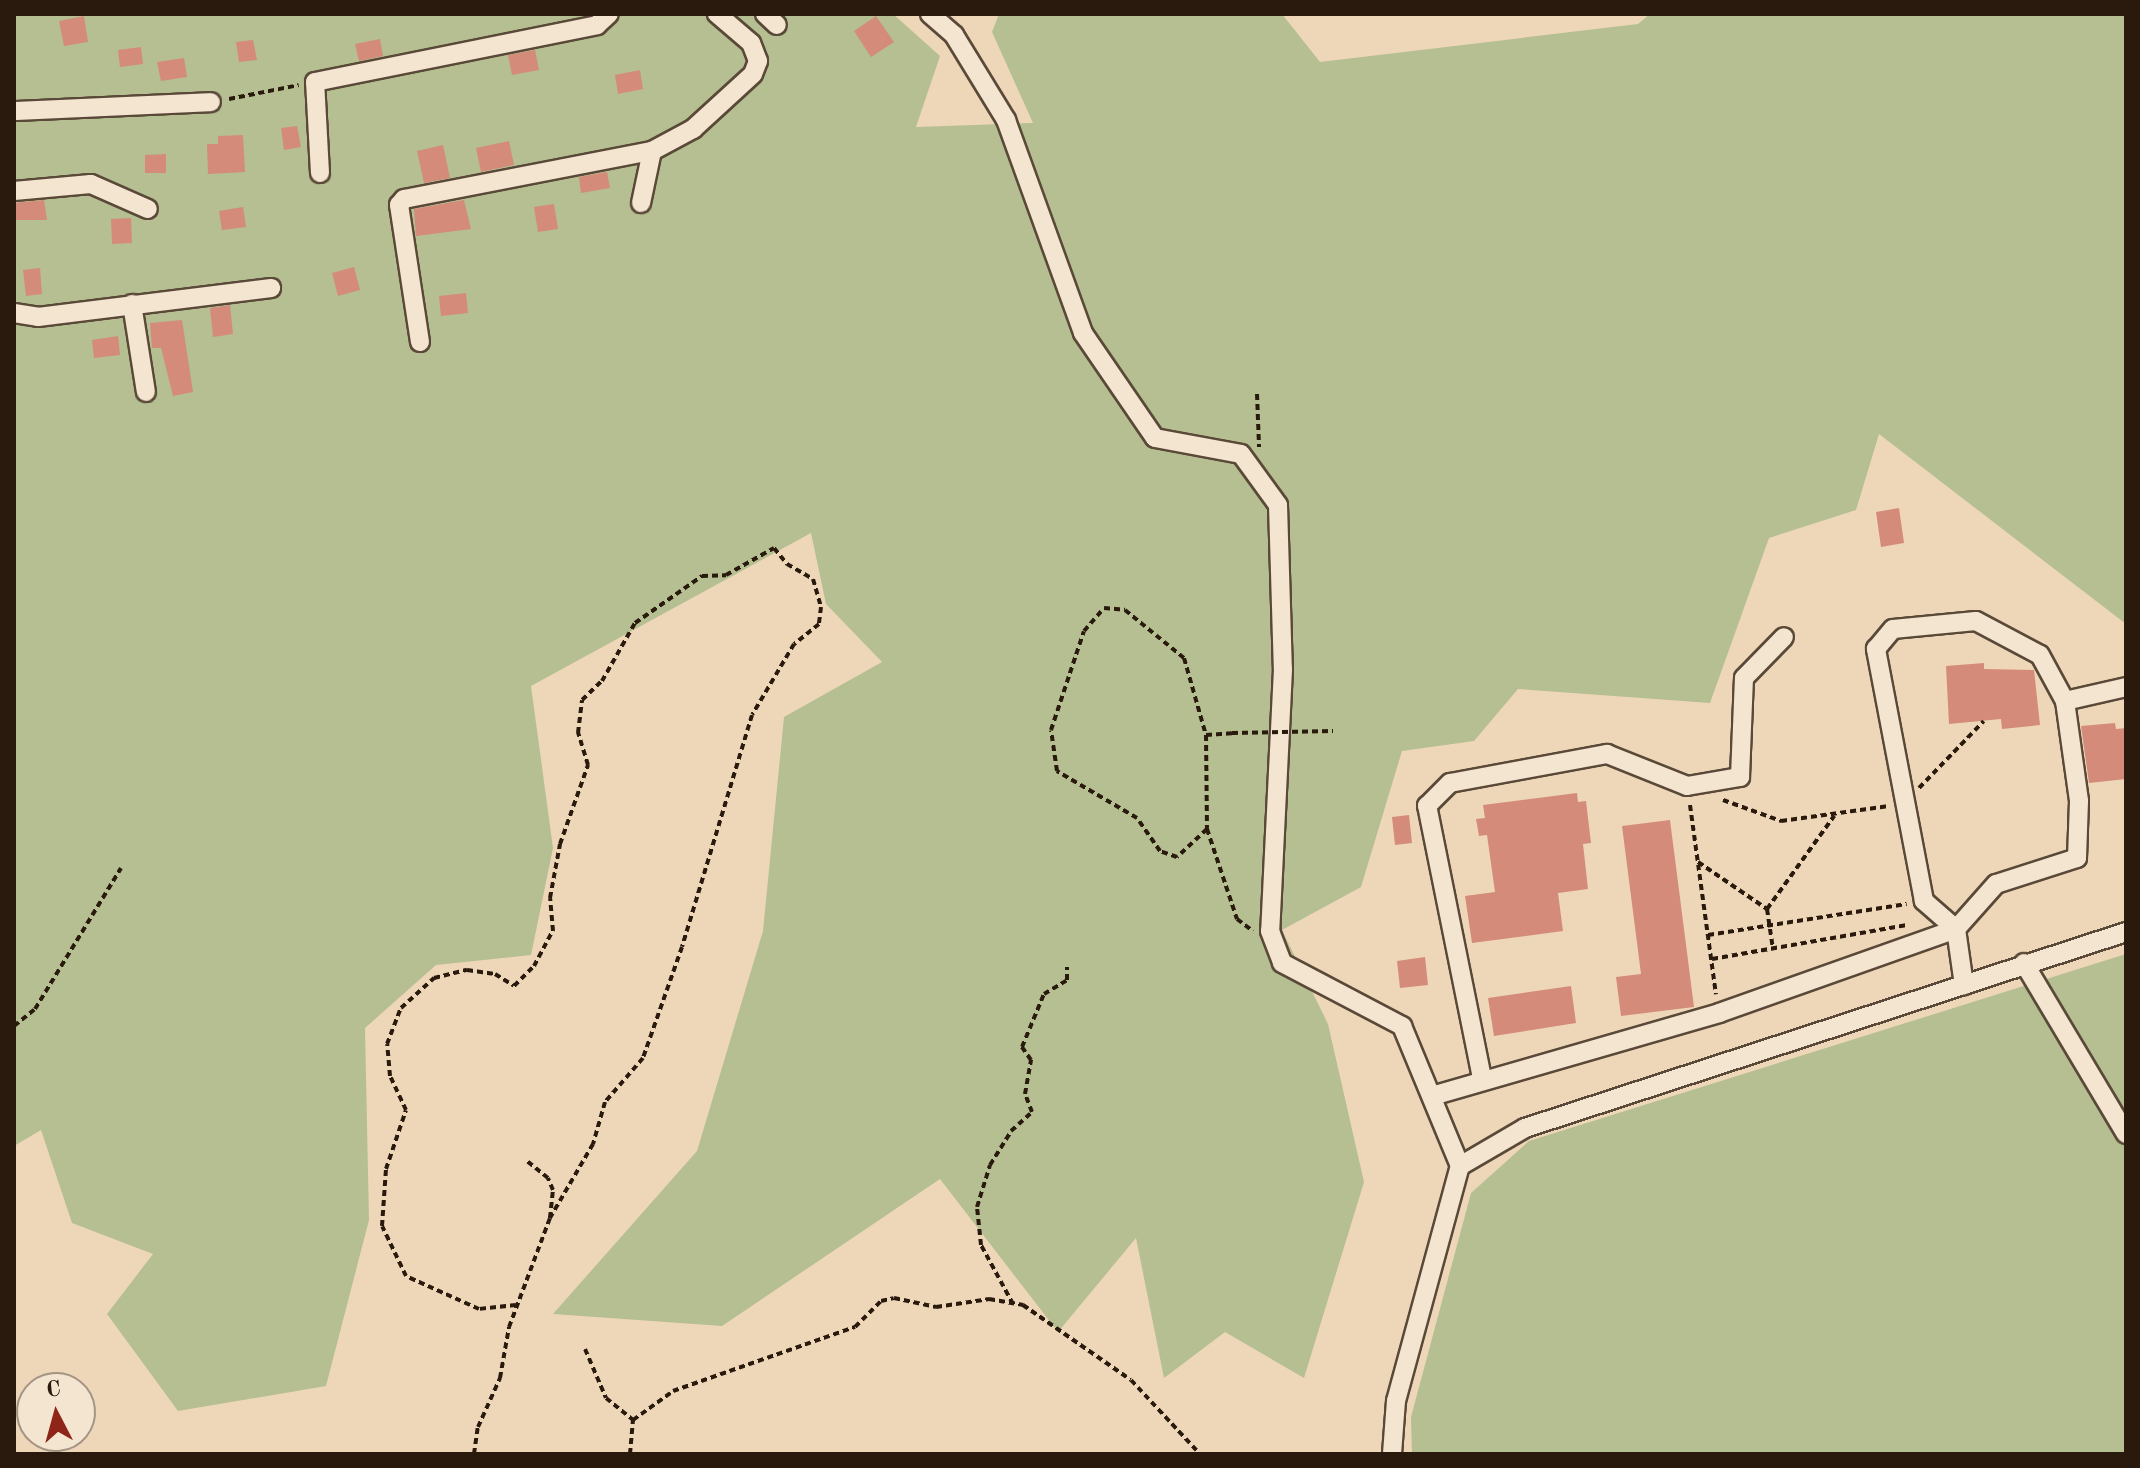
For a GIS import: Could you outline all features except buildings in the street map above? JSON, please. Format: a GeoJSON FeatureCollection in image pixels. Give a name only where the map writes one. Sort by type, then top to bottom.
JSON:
{"type":"FeatureCollection","features":[{"type":"Feature","properties":{"kind":"street"},"geometry":{"type":"LineString","coordinates":[[320,173],[315,82],[597,25],[609,14]]}},
{"type":"Feature","properties":{"kind":"street"},"geometry":{"type":"LineString","coordinates":[[420,342],[399,205],[404,199],[652,151],[693,129],[753,74],[758,61],[751,43],[717,14]]}},
{"type":"Feature","properties":{"kind":"street"},"geometry":{"type":"LineString","coordinates":[[930,14],[954,35],[1006,120],[1083,333],[1155,438],[1241,454],[1278,505],[1283,669],[1270,931],[1282,963],[1402,1026],[1460,1166],[1396,1401],[1392,1454]]}},
{"type":"Feature","properties":{"kind":"street"},"geometry":{"type":"LineString","coordinates":[[14,111],[211,102]]}},
{"type":"Feature","properties":{"kind":"street"},"geometry":{"type":"LineString","coordinates":[[641,203],[652,151]]}},
{"type":"Feature","properties":{"kind":"street"},"geometry":{"type":"LineString","coordinates":[[14,191],[91,184],[148,209]]}},
{"type":"Feature","properties":{"kind":"street"},"geometry":{"type":"LineString","coordinates":[[14,313],[38,317],[271,288]]}},
{"type":"Feature","properties":{"kind":"street"},"geometry":{"type":"LineString","coordinates":[[132,304],[146,392]]}},
{"type":"Feature","properties":{"kind":"street"},"geometry":{"type":"LineString","coordinates":[[1432,1096],[1482,1078],[1719,1013],[1956,929],[1996,884],[2077,858],[2079,801],[2065,701],[2040,655],[1976,621],[1893,629],[1876,649],[1903,804],[1924,901],[1956,929],[1964,985]]}},
{"type":"Feature","properties":{"kind":"street"},"geometry":{"type":"LineString","coordinates":[[1482,1078],[1427,806],[1450,783],[1607,754],[1687,786],[1740,777],[1744,678],[1784,637]]}},
{"type":"Feature","properties":{"kind":"street"},"geometry":{"type":"LineString","coordinates":[[2065,701],[2126,687]]}},
{"type":"Feature","properties":{"kind":"street"},"geometry":{"type":"LineString","coordinates":[[1460,1166],[1525,1128],[2126,932]]}},
{"type":"Feature","properties":{"kind":"street"},"geometry":{"type":"LineString","coordinates":[[2024,963],[2126,1134]]}},
{"type":"Feature","properties":{"kind":"path"},"geometry":{"type":"LineString","coordinates":[[211,102],[315,82]]}},
{"type":"Feature","properties":{"kind":"path"},"geometry":{"type":"LineString","coordinates":[[1257,394],[1261,481]]}},
{"type":"Feature","properties":{"kind":"path"},"geometry":{"type":"LineString","coordinates":[[474,1454],[478,1427],[500,1378],[516,1305],[550,1218],[593,1144],[605,1102],[643,1058],[682,947],[752,715],[794,644],[819,624],[821,607],[813,579],[787,564],[774,548],[726,575],[702,576],[635,623],[602,681],[582,700],[578,733],[588,765],[560,844],[550,898],[553,931],[534,966],[514,986],[495,974],[467,970],[434,978],[401,1008],[387,1044],[390,1076],[406,1110],[386,1169],[382,1226],[406,1276],[479,1309],[516,1305]]}},
{"type":"Feature","properties":{"kind":"path"},"geometry":{"type":"LineString","coordinates":[[1207,829],[1177,857],[1160,851],[1137,818],[1057,771],[1051,730],[1084,631],[1104,608],[1125,610],[1184,658],[1206,735],[1207,829],[1237,919],[1282,963]]}},
{"type":"Feature","properties":{"kind":"path"},"geometry":{"type":"LineString","coordinates":[[1719,1013],[1687,786],[1781,821],[1903,804],[1984,721]]}},
{"type":"Feature","properties":{"kind":"path"},"geometry":{"type":"LineString","coordinates":[[1206,735],[1333,731]]}},
{"type":"Feature","properties":{"kind":"path"},"geometry":{"type":"LineString","coordinates":[[1773,949],[1767,909],[1835,814]]}},
{"type":"Feature","properties":{"kind":"path"},"geometry":{"type":"LineString","coordinates":[[1698,862],[1767,909]]}},
{"type":"Feature","properties":{"kind":"path"},"geometry":{"type":"LineString","coordinates":[[14,1026],[35,1009],[121,868]]}},
{"type":"Feature","properties":{"kind":"path"},"geometry":{"type":"LineString","coordinates":[[1708,935],[1924,901]]}},
{"type":"Feature","properties":{"kind":"path"},"geometry":{"type":"LineString","coordinates":[[1712,959],[1911,924]]}},
{"type":"Feature","properties":{"kind":"path"},"geometry":{"type":"LineString","coordinates":[[1013,1304],[981,1245],[977,1207],[990,1165],[1011,1131],[1032,1112],[1025,1094],[1031,1060],[1022,1047],[1044,994],[1067,980],[1067,967]]}},
{"type":"Feature","properties":{"kind":"path"},"geometry":{"type":"LineString","coordinates":[[526,1160],[548,1178],[553,1190],[550,1218]]}},
{"type":"Feature","properties":{"kind":"path"},"geometry":{"type":"LineString","coordinates":[[630,1454],[633,1420],[673,1391],[855,1327],[881,1301],[894,1298],[936,1307],[989,1299],[1013,1304],[1131,1380],[1200,1454]]}},
{"type":"Feature","properties":{"kind":"path"},"geometry":{"type":"LineString","coordinates":[[585,1349],[606,1398],[633,1420]]}},
{"type":"Feature","properties":{"kind":"green space"},"geometry":{"type":"Polygon","coordinates":[[[14,14],[893,14],[940,56],[916,127],[1033,123],[992,32],[999,14],[1282,14],[1320,62],[1638,24],[1650,14],[2126,14],[2126,624],[1879,434],[1856,510],[1769,538],[1710,703],[1518,689],[1474,741],[1402,751],[1361,887],[1282,930],[1328,1024],[1364,1182],[1304,1378],[1225,1332],[1164,1378],[1136,1238],[1058,1332],[940,1179],[722,1326],[553,1314],[697,1151],[763,931],[784,717],[882,662],[826,604],[811,533],[531,686],[553,848],[531,955],[436,965],[365,1028],[369,1220],[326,1386],[178,1411],[107,1314],[153,1254],[72,1223],[41,1130],[14,1146],[14,14]]]}},
{"type":"Feature","properties":{"kind":"green space"},"geometry":{"type":"Polygon","coordinates":[[[2126,954],[2126,1454],[1412,1454],[1411,1417],[1471,1193],[1529,1141],[2126,954]]]}}]}
